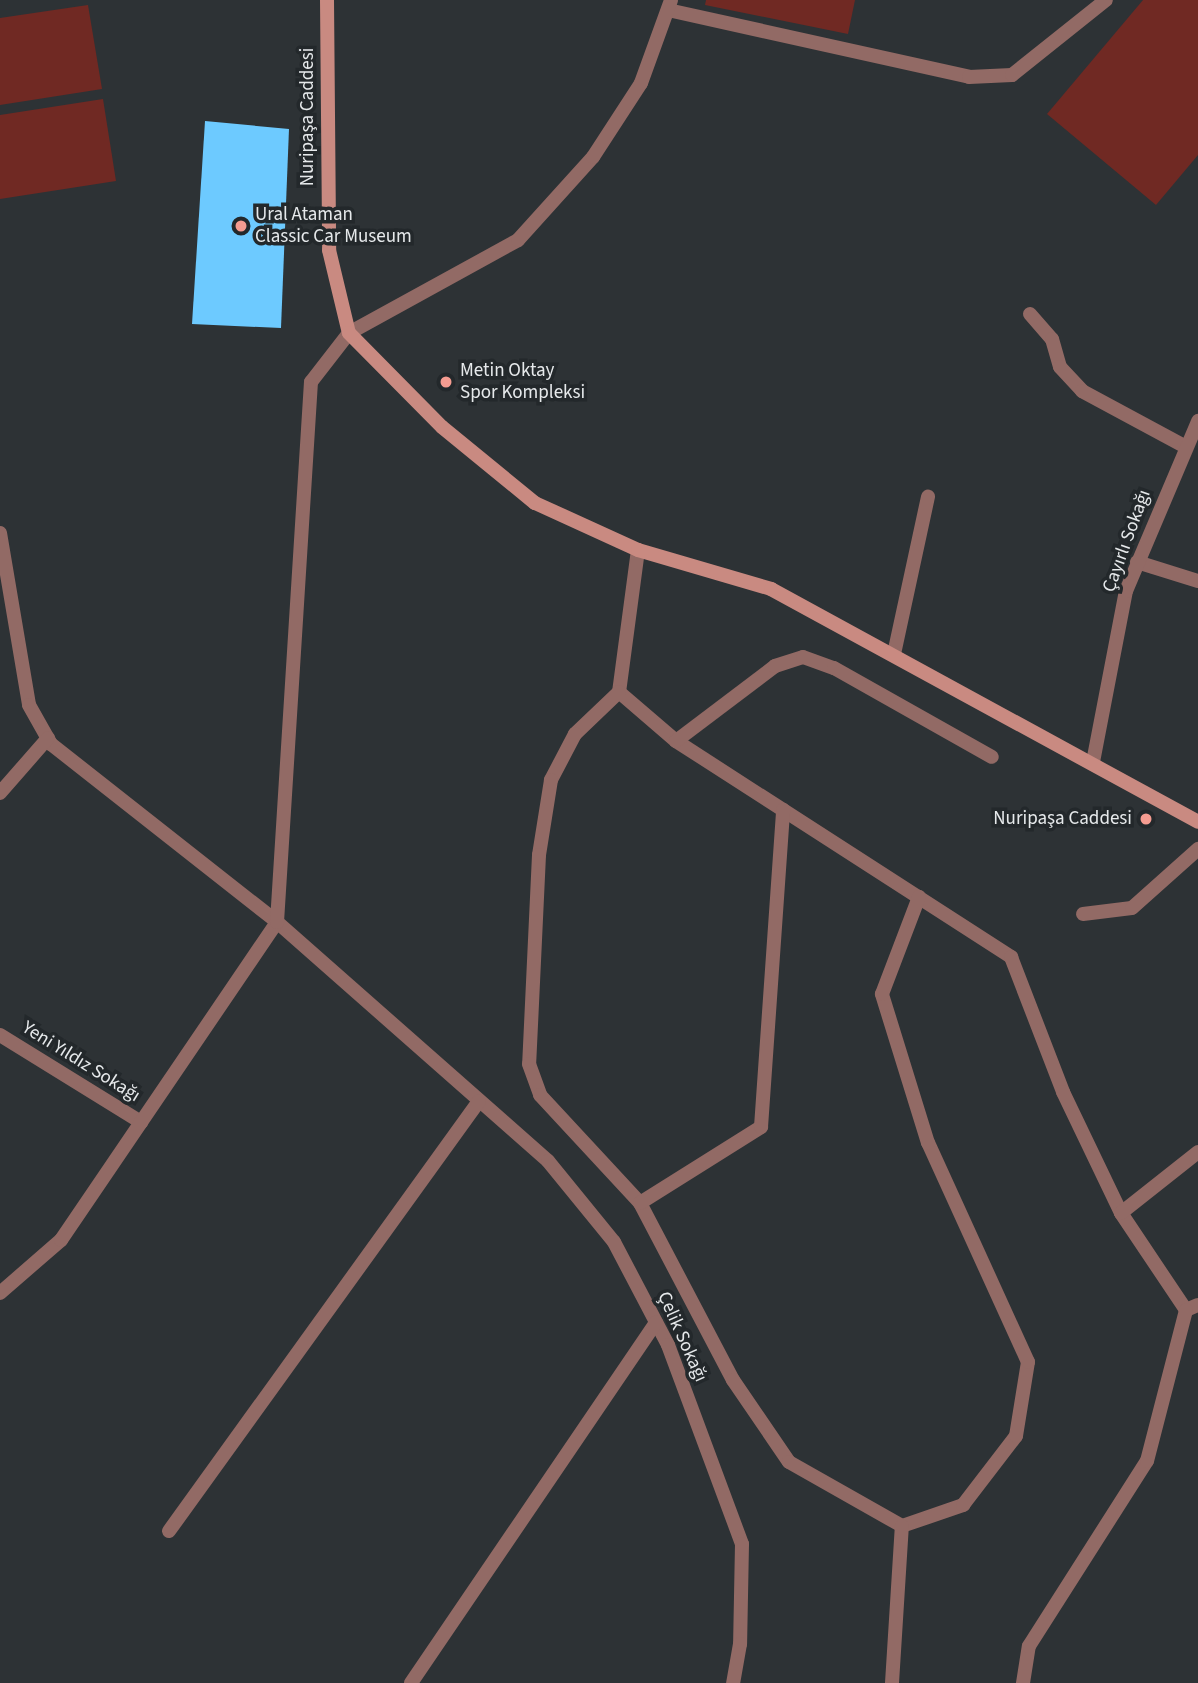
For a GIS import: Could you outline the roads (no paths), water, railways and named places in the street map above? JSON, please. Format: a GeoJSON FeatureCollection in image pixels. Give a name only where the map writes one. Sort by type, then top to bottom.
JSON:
{"type":"FeatureCollection","features":[{"type":"Feature","properties":{"kind":"street","name":"Nuripaşa Caddesi"},"geometry":{"type":"LineString","coordinates":[[327,0],[329,250],[349,333]]}},
{"type":"Feature","properties":{"kind":"street"},"geometry":{"type":"LineString","coordinates":[[0,1293],[61,1240],[276,922],[311,382],[349,333],[518,240],[593,157],[641,83],[670,5],[969,77],[1012,75],[1106,0]]}},
{"type":"Feature","properties":{"kind":"street"},"geometry":{"type":"LineString","coordinates":[[1030,314],[1052,339],[1060,367],[1082,391],[1184,446]]}},
{"type":"Feature","properties":{"kind":"street"},"geometry":{"type":"LineString","coordinates":[[349,333],[442,427],[535,503],[638,550],[771,589],[1093,762],[1198,822]]}},
{"type":"Feature","properties":{"kind":"street","name":"Çayırlı Sokağı"},"geometry":{"type":"LineString","coordinates":[[1093,762],[1126,592],[1184,446],[1198,421]]}},
{"type":"Feature","properties":{"kind":"street"},"geometry":{"type":"LineString","coordinates":[[894,654],[928,496]]}},
{"type":"Feature","properties":{"kind":"street"},"geometry":{"type":"LineString","coordinates":[[0,533],[29,705],[48,738],[0,793]]}},
{"type":"Feature","properties":{"kind":"street"},"geometry":{"type":"LineString","coordinates":[[638,550],[619,692],[575,734],[551,780],[539,855],[529,1064],[540,1096],[640,1203],[733,1380],[789,1462],[902,1526],[963,1505],[1016,1436],[1028,1362],[928,1143],[882,994],[919,897]]}},
{"type":"Feature","properties":{"kind":"street"},"geometry":{"type":"LineString","coordinates":[[1138,562],[1198,581]]}},
{"type":"Feature","properties":{"kind":"street"},"geometry":{"type":"LineString","coordinates":[[676,740],[775,666],[803,657],[834,668],[992,757]]}},
{"type":"Feature","properties":{"kind":"street"},"geometry":{"type":"LineString","coordinates":[[619,692],[676,740],[1011,957],[1063,1091],[1121,1213],[1192,1308],[1147,1461],[1029,1646],[1023,1683]]}},
{"type":"Feature","properties":{"kind":"street","name":"Çelik Sokağı"},"geometry":{"type":"LineString","coordinates":[[48,738],[276,922],[548,1161],[614,1242],[656,1322],[742,1544],[740,1644],[733,1683]]}},
{"type":"Feature","properties":{"kind":"street"},"geometry":{"type":"LineString","coordinates":[[640,1203],[761,1127],[783,810]]}},
{"type":"Feature","properties":{"kind":"street"},"geometry":{"type":"LineString","coordinates":[[1083,914],[1132,908],[1198,849]]}},
{"type":"Feature","properties":{"kind":"street","name":"Yeni Yıldız Sokağı"},"geometry":{"type":"LineString","coordinates":[[0,1035],[141,1122]]}},
{"type":"Feature","properties":{"kind":"street"},"geometry":{"type":"LineString","coordinates":[[169,1531],[479,1101]]}},
{"type":"Feature","properties":{"kind":"street"},"geometry":{"type":"LineString","coordinates":[[1121,1213],[1198,1152]]}},
{"type":"Feature","properties":{"kind":"street"},"geometry":{"type":"LineString","coordinates":[[411,1683],[656,1322]]}},
{"type":"Feature","properties":{"kind":"street"},"geometry":{"type":"LineString","coordinates":[[892,1683],[902,1526]]}},
{"type":"Feature","properties":{"kind":"place","name":"Ural Ataman Classic Car Museum"},"geometry":{"type":"Point","coordinates":[241,226]}},
{"type":"Feature","properties":{"kind":"place","name":"Metin Oktay Spor Kompleksi"},"geometry":{"type":"Point","coordinates":[446,382]}},
{"type":"Feature","properties":{"kind":"place","name":"Nuripaşa Caddesi"},"geometry":{"type":"Point","coordinates":[1146,819]}}]}
